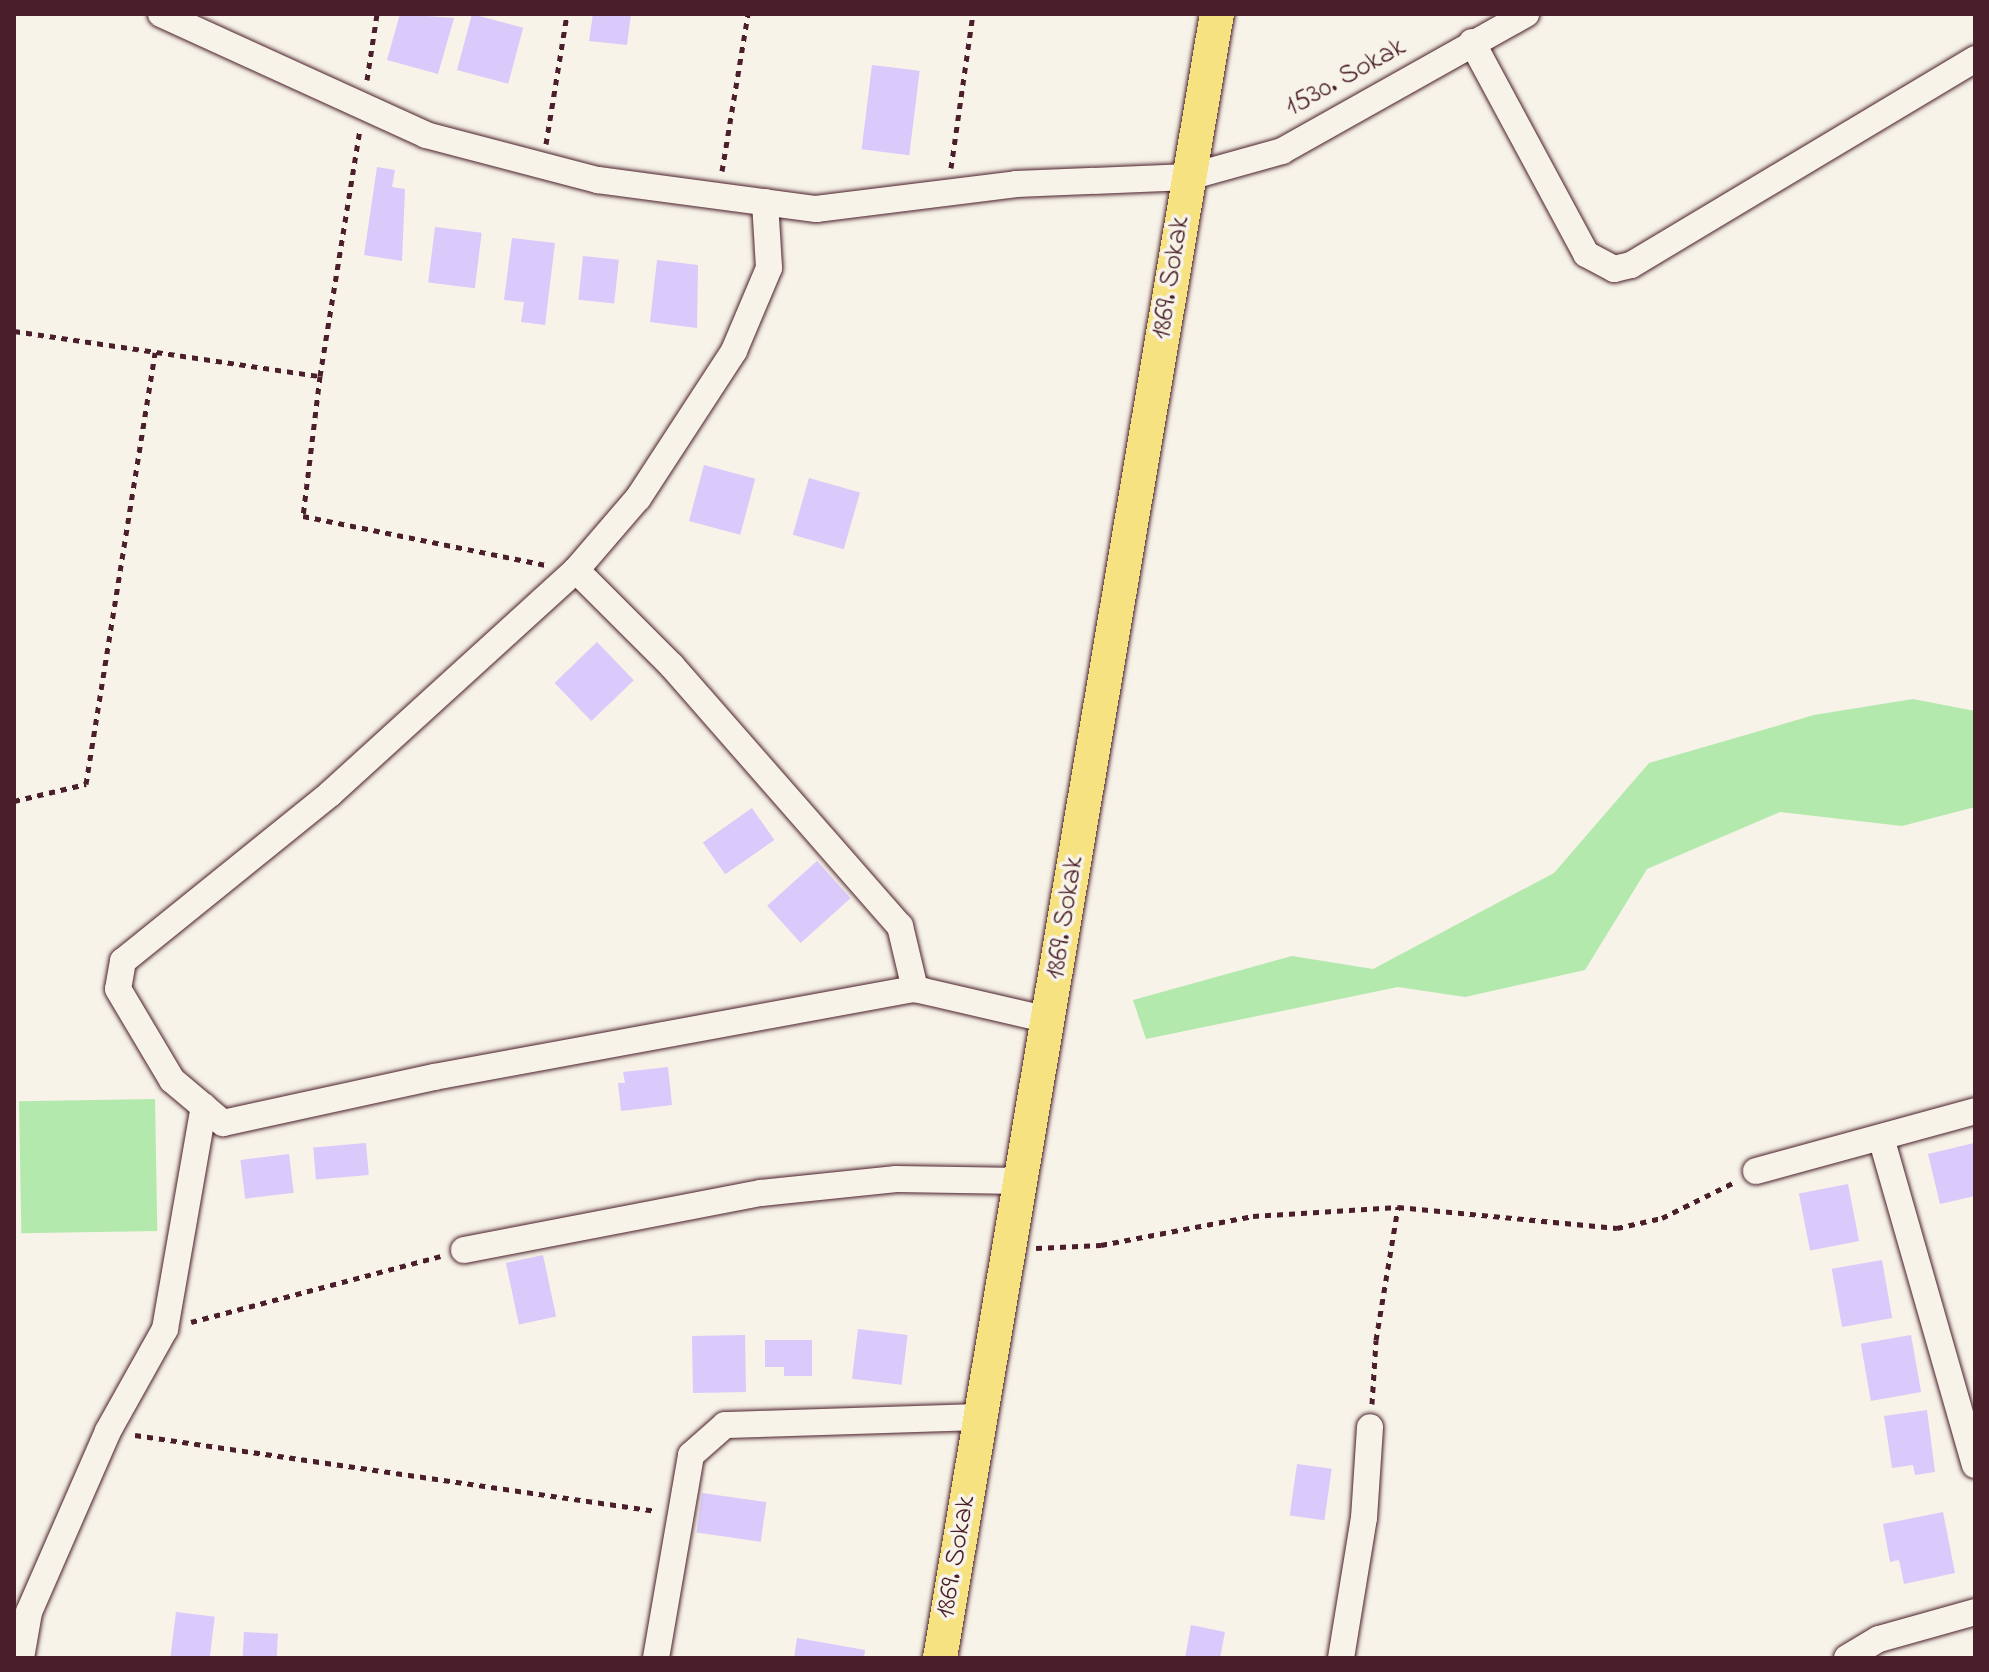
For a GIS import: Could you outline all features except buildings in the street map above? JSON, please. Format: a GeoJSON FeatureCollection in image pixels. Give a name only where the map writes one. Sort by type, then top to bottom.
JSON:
{"type":"FeatureCollection","features":[{"type":"Feature","properties":{"kind":"main road","name":"1869. Sokak"},"geometry":{"type":"LineString","coordinates":[[940,1658],[1217,14]]}},
{"type":"Feature","properties":{"kind":"street","name":"1530. Sokak"},"geometry":{"type":"LineString","coordinates":[[161,14],[426,135],[542,169],[816,209],[1016,184],[1189,177],[1282,151],[1526,14]]}},
{"type":"Feature","properties":{"kind":"street"},"geometry":{"type":"LineString","coordinates":[[1472,42],[1586,254],[1614,269],[1631,265],[1975,59]]}},
{"type":"Feature","properties":{"kind":"street"},"geometry":{"type":"LineString","coordinates":[[765,202],[769,268],[734,351],[638,498],[576,570],[330,794],[123,961],[118,989],[172,1080],[223,1123],[434,1077],[915,989],[1049,1020]]}},
{"type":"Feature","properties":{"kind":"street"},"geometry":{"type":"LineString","coordinates":[[576,570],[672,666],[900,926],[915,989]]}},
{"type":"Feature","properties":{"kind":"street"},"geometry":{"type":"LineString","coordinates":[[21,1658],[29,1612],[108,1431],[165,1329],[204,1106]]}},
{"type":"Feature","properties":{"kind":"street"},"geometry":{"type":"LineString","coordinates":[[1756,1171],[1882,1141],[1975,1111]]}},
{"type":"Feature","properties":{"kind":"street"},"geometry":{"type":"LineString","coordinates":[[1882,1141],[1975,1465]]}},
{"type":"Feature","properties":{"kind":"street"},"geometry":{"type":"LineString","coordinates":[[464,1250],[761,1193],[896,1179],[1022,1181]]}},
{"type":"Feature","properties":{"kind":"street"},"geometry":{"type":"LineString","coordinates":[[656,1658],[691,1455],[725,1425],[982,1417]]}},
{"type":"Feature","properties":{"kind":"street"},"geometry":{"type":"LineString","coordinates":[[1341,1658],[1364,1518],[1370,1427]]}},
{"type":"Feature","properties":{"kind":"street"},"geometry":{"type":"LineString","coordinates":[[1847,1658],[1882,1649],[1975,1612]]}},
{"type":"Feature","properties":{"kind":"path"},"geometry":{"type":"LineString","coordinates":[[377,14],[320,376],[303,516],[576,570]]}},
{"type":"Feature","properties":{"kind":"path"},"geometry":{"type":"LineString","coordinates":[[542,169],[567,14]]}},
{"type":"Feature","properties":{"kind":"path"},"geometry":{"type":"LineString","coordinates":[[718,196],[748,14]]}},
{"type":"Feature","properties":{"kind":"path"},"geometry":{"type":"LineString","coordinates":[[947,193],[973,14]]}},
{"type":"Feature","properties":{"kind":"path"},"geometry":{"type":"LineString","coordinates":[[14,331],[320,376]]}},
{"type":"Feature","properties":{"kind":"path"},"geometry":{"type":"LineString","coordinates":[[14,801],[86,784],[155,352]]}},
{"type":"Feature","properties":{"kind":"path"},"geometry":{"type":"LineString","coordinates":[[1011,1247],[1101,1245],[1253,1216],[1398,1207],[1617,1228],[1662,1218],[1756,1171]]}},
{"type":"Feature","properties":{"kind":"path"},"geometry":{"type":"LineString","coordinates":[[1370,1427],[1376,1340],[1398,1207]]}},
{"type":"Feature","properties":{"kind":"path"},"geometry":{"type":"LineString","coordinates":[[165,1329],[464,1250]]}},
{"type":"Feature","properties":{"kind":"path"},"geometry":{"type":"LineString","coordinates":[[108,1431],[681,1515]]}},
{"type":"Feature","properties":{"kind":"green space"},"geometry":{"type":"Polygon","coordinates":[[[1913,699],[1975,711],[1975,807],[1902,826],[1780,812],[1647,869],[1585,970],[1465,997],[1398,987],[1146,1039],[1133,1000],[1292,956],[1373,969],[1554,873],[1649,763],[1814,715],[1913,699]]]}},
{"type":"Feature","properties":{"kind":"green space"},"geometry":{"type":"Polygon","coordinates":[[[155,1099],[157,1231],[21,1233],[19,1101],[155,1099]]]}}]}
